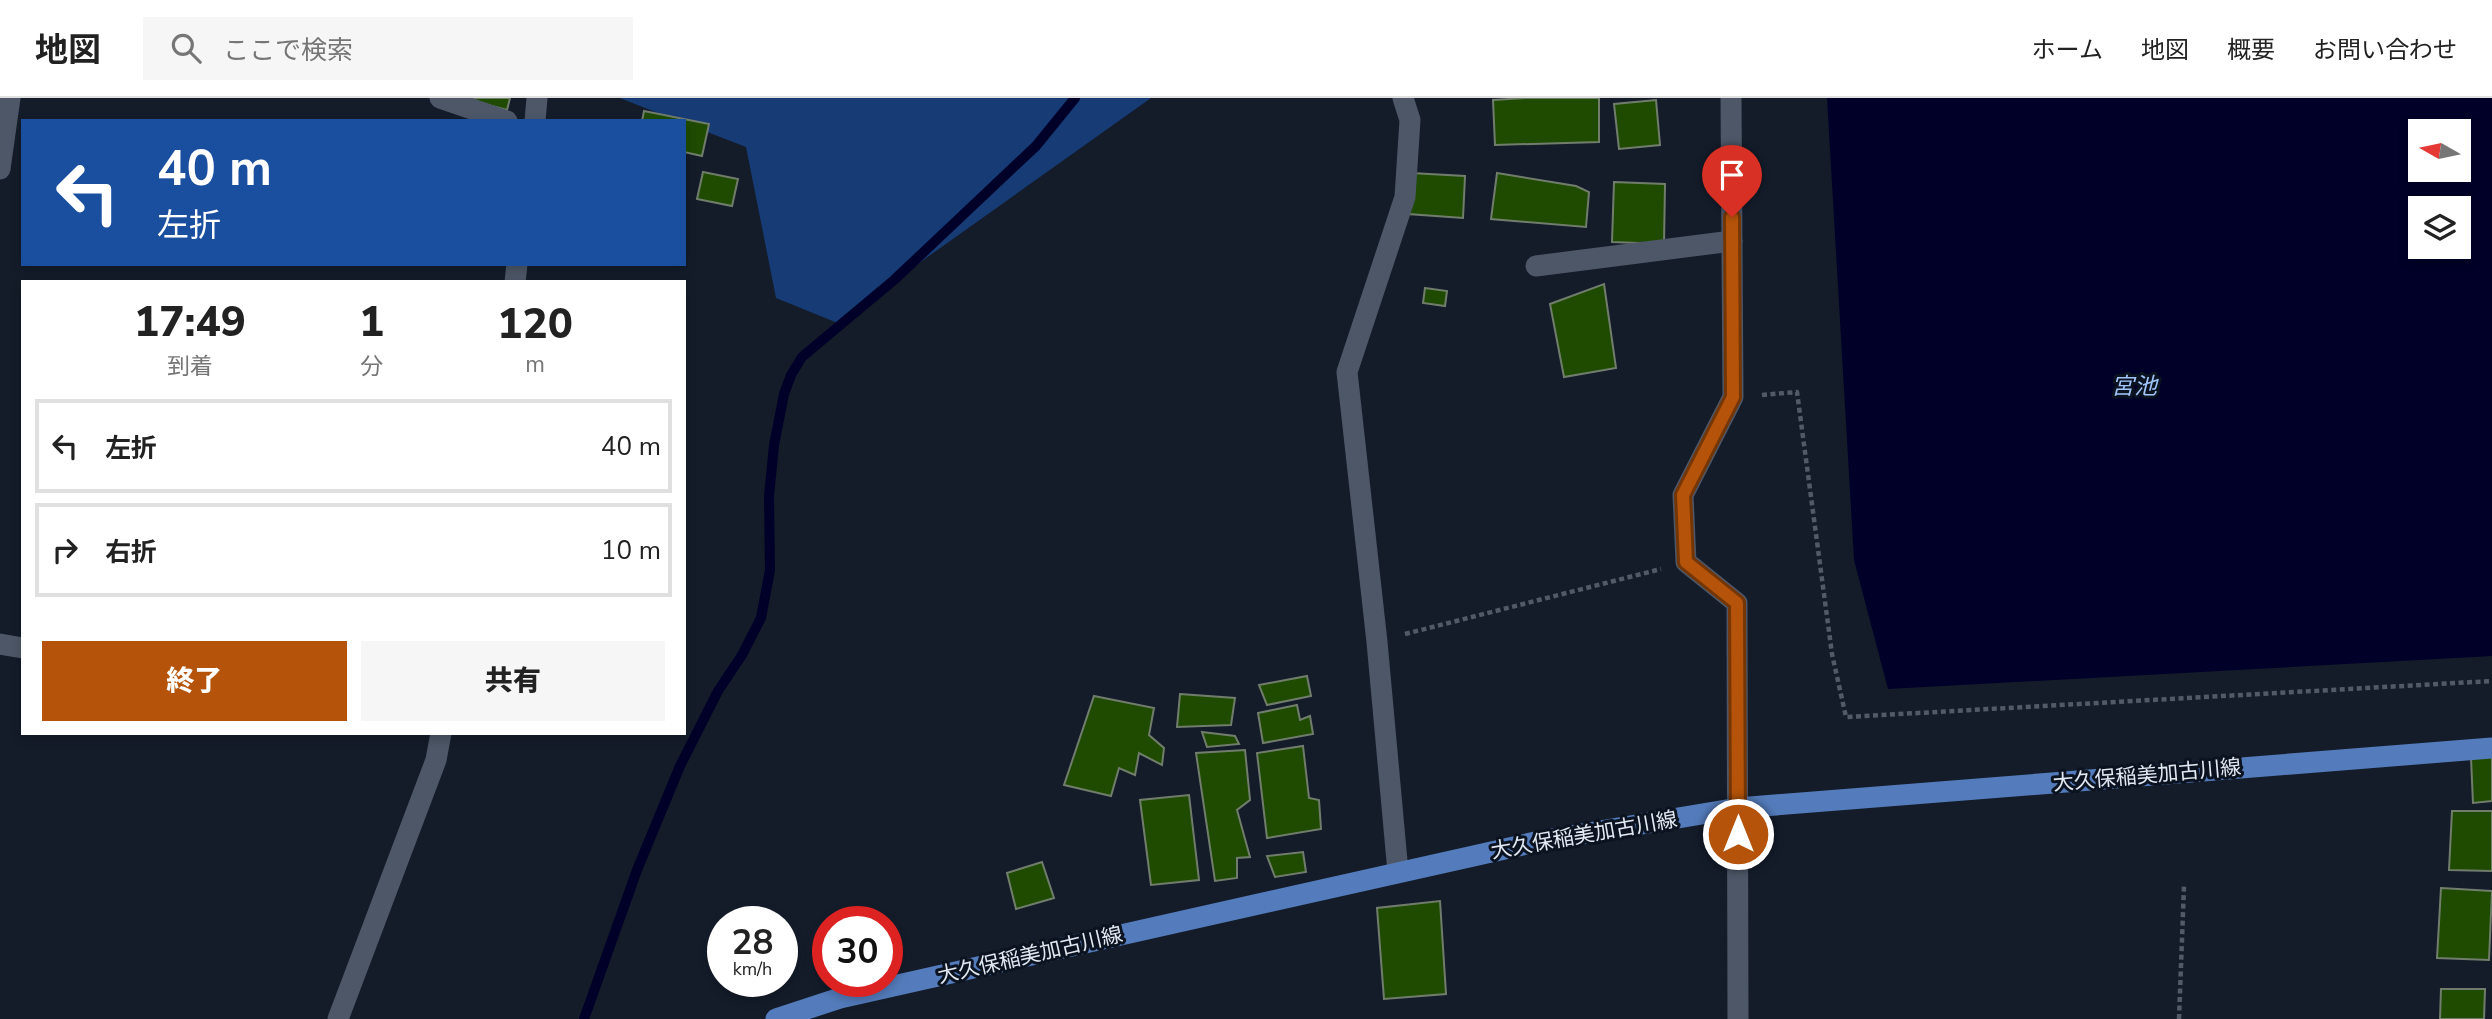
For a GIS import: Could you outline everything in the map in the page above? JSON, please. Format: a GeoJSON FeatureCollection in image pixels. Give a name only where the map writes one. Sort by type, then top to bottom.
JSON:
{"type":"FeatureCollection","features":[{"type":"Feature","properties":{"kind":"main road","name":"大久保稲美加古川線"},"geometry":{"type":"LineString","coordinates":[[776,1019],[840,998],[1398,872],[1540,841],[1738,808],[2492,748]]}},
{"type":"Feature","properties":{"kind":"street"},"geometry":{"type":"LineString","coordinates":[[0,169],[10,98]]}},
{"type":"Feature","properties":{"kind":"street"},"geometry":{"type":"LineString","coordinates":[[440,98],[501,119]]}},
{"type":"Feature","properties":{"kind":"street"},"geometry":{"type":"LineString","coordinates":[[535,119],[537,98]]}},
{"type":"Feature","properties":{"kind":"street"},"geometry":{"type":"LineString","coordinates":[[1398,872],[1377,642],[1347,372],[1405,197],[1410,120],[1403,98]]}},
{"type":"Feature","properties":{"kind":"street"},"geometry":{"type":"LineString","coordinates":[[1731,98],[1733,397],[1683,495],[1686,562],[1737,603],[1738,1019]]}},
{"type":"Feature","properties":{"kind":"street"},"geometry":{"type":"LineString","coordinates":[[1536,266],[1732,241]]}},
{"type":"Feature","properties":{"kind":"street"},"geometry":{"type":"LineString","coordinates":[[0,644],[21,648]]}},
{"type":"Feature","properties":{"kind":"street"},"geometry":{"type":"LineString","coordinates":[[338,1019],[436,760],[441,735]]}},
{"type":"Feature","properties":{"kind":"path"},"geometry":{"type":"LineString","coordinates":[[1797,393],[1832,654],[1846,717],[2492,681]]}},
{"type":"Feature","properties":{"kind":"path"},"geometry":{"type":"LineString","coordinates":[[1377,642],[1686,562]]}},
{"type":"Feature","properties":{"kind":"path"},"geometry":{"type":"LineString","coordinates":[[2179,1019],[2184,886]]}},
{"type":"Feature","properties":{"kind":"shaded area"},"geometry":{"type":"Polygon","coordinates":[[[620,98],[1151,98],[891,283],[840,324],[776,298],[746,147],[686,124],[686,119],[673,119],[620,98]]]}},
{"type":"Feature","properties":{"kind":"water","name":"宮池"},"geometry":{"type":"Polygon","coordinates":[[[1827,98],[2492,98],[2492,656],[1888,689],[1854,560],[1827,98]]]}},
{"type":"Feature","properties":{"kind":"building"},"geometry":{"type":"Polygon","coordinates":[[[462,98],[510,98],[507,110],[462,98]]]}},
{"type":"Feature","properties":{"kind":"building"},"geometry":{"type":"Polygon","coordinates":[[[1599,98],[1599,142],[1495,145],[1493,100],[1599,98]]]}},
{"type":"Feature","properties":{"kind":"building"},"geometry":{"type":"Polygon","coordinates":[[[1656,100],[1660,145],[1619,149],[1614,104],[1656,100]]]}},
{"type":"Feature","properties":{"kind":"building"},"geometry":{"type":"Polygon","coordinates":[[[644,111],[684,119],[642,119],[644,111]]]}},
{"type":"Feature","properties":{"kind":"building"},"geometry":{"type":"Polygon","coordinates":[[[686,119],[709,124],[702,156],[686,152],[686,119]]]}},
{"type":"Feature","properties":{"kind":"building"},"geometry":{"type":"Polygon","coordinates":[[[703,172],[738,179],[732,206],[697,199],[703,172]]]}},
{"type":"Feature","properties":{"kind":"building"},"geometry":{"type":"Polygon","coordinates":[[[1411,173],[1465,176],[1463,218],[1408,214],[1411,173]]]}},
{"type":"Feature","properties":{"kind":"building"},"geometry":{"type":"Polygon","coordinates":[[[1497,173],[1576,186],[1589,192],[1586,227],[1491,219],[1497,173]]]}},
{"type":"Feature","properties":{"kind":"building"},"geometry":{"type":"Polygon","coordinates":[[[1614,182],[1665,184],[1664,244],[1612,242],[1614,182]]]}},
{"type":"Feature","properties":{"kind":"building"},"geometry":{"type":"Polygon","coordinates":[[[1604,284],[1616,368],[1564,377],[1550,304],[1604,284]]]}},
{"type":"Feature","properties":{"kind":"building"},"geometry":{"type":"Polygon","coordinates":[[[1425,288],[1447,291],[1445,306],[1423,303],[1425,288]]]}},
{"type":"Feature","properties":{"kind":"building"},"geometry":{"type":"Polygon","coordinates":[[[1307,676],[1311,696],[1267,705],[1259,685],[1307,676]]]}},
{"type":"Feature","properties":{"kind":"building"},"geometry":{"type":"Polygon","coordinates":[[[1180,694],[1235,698],[1231,725],[1177,727],[1180,694]]]}},
{"type":"Feature","properties":{"kind":"building"},"geometry":{"type":"Polygon","coordinates":[[[1094,696],[1154,708],[1149,735],[1164,748],[1162,765],[1139,753],[1135,775],[1119,768],[1111,796],[1064,785],[1094,696]]]}},
{"type":"Feature","properties":{"kind":"building"},"geometry":{"type":"Polygon","coordinates":[[[1297,705],[1300,720],[1310,716],[1313,734],[1263,743],[1258,713],[1297,705]]]}},
{"type":"Feature","properties":{"kind":"building"},"geometry":{"type":"Polygon","coordinates":[[[1202,732],[1235,736],[1239,744],[1207,747],[1202,732]]]}},
{"type":"Feature","properties":{"kind":"building"},"geometry":{"type":"Polygon","coordinates":[[[1303,746],[1309,798],[1319,800],[1321,829],[1267,838],[1257,753],[1303,746]]]}},
{"type":"Feature","properties":{"kind":"building"},"geometry":{"type":"Polygon","coordinates":[[[1245,750],[1250,800],[1237,810],[1250,857],[1237,858],[1237,878],[1215,881],[1196,753],[1245,750]]]}},
{"type":"Feature","properties":{"kind":"building"},"geometry":{"type":"Polygon","coordinates":[[[2492,756],[2492,801],[2473,803],[2471,758],[2492,756]]]}},
{"type":"Feature","properties":{"kind":"building"},"geometry":{"type":"Polygon","coordinates":[[[1189,795],[1199,880],[1151,885],[1140,800],[1189,795]]]}},
{"type":"Feature","properties":{"kind":"building"},"geometry":{"type":"Polygon","coordinates":[[[2452,811],[2492,811],[2492,871],[2449,870],[2452,811]]]}},
{"type":"Feature","properties":{"kind":"building"},"geometry":{"type":"Polygon","coordinates":[[[1303,852],[1306,872],[1275,877],[1267,856],[1303,852]]]}},
{"type":"Feature","properties":{"kind":"building"},"geometry":{"type":"Polygon","coordinates":[[[1042,862],[1054,898],[1016,909],[1007,873],[1042,862]]]}},
{"type":"Feature","properties":{"kind":"building"},"geometry":{"type":"Polygon","coordinates":[[[2441,888],[2492,891],[2489,960],[2437,958],[2441,888]]]}},
{"type":"Feature","properties":{"kind":"building"},"geometry":{"type":"Polygon","coordinates":[[[1440,901],[1446,994],[1384,999],[1377,908],[1440,901]]]}},
{"type":"Feature","properties":{"kind":"building"},"geometry":{"type":"Polygon","coordinates":[[[2441,989],[2485,989],[2484,1019],[2440,1019],[2441,989]]]}},
{"type":"Feature","properties":{"kind":"waterway"},"geometry":{"type":"LineString","coordinates":[[584,1019],[637,870],[680,766],[718,691],[742,655],[761,618],[770,570],[769,496],[774,445],[784,394],[791,375],[802,357],[894,280],[1036,146],[1075,98]]}},
{"type":"Feature","properties":{"kind":"route"},"geometry":{"type":"LineString","coordinates":[[1732,217],[1733,397],[1683,495],[1686,562],[1737,603],[1738,834]]}}]}
